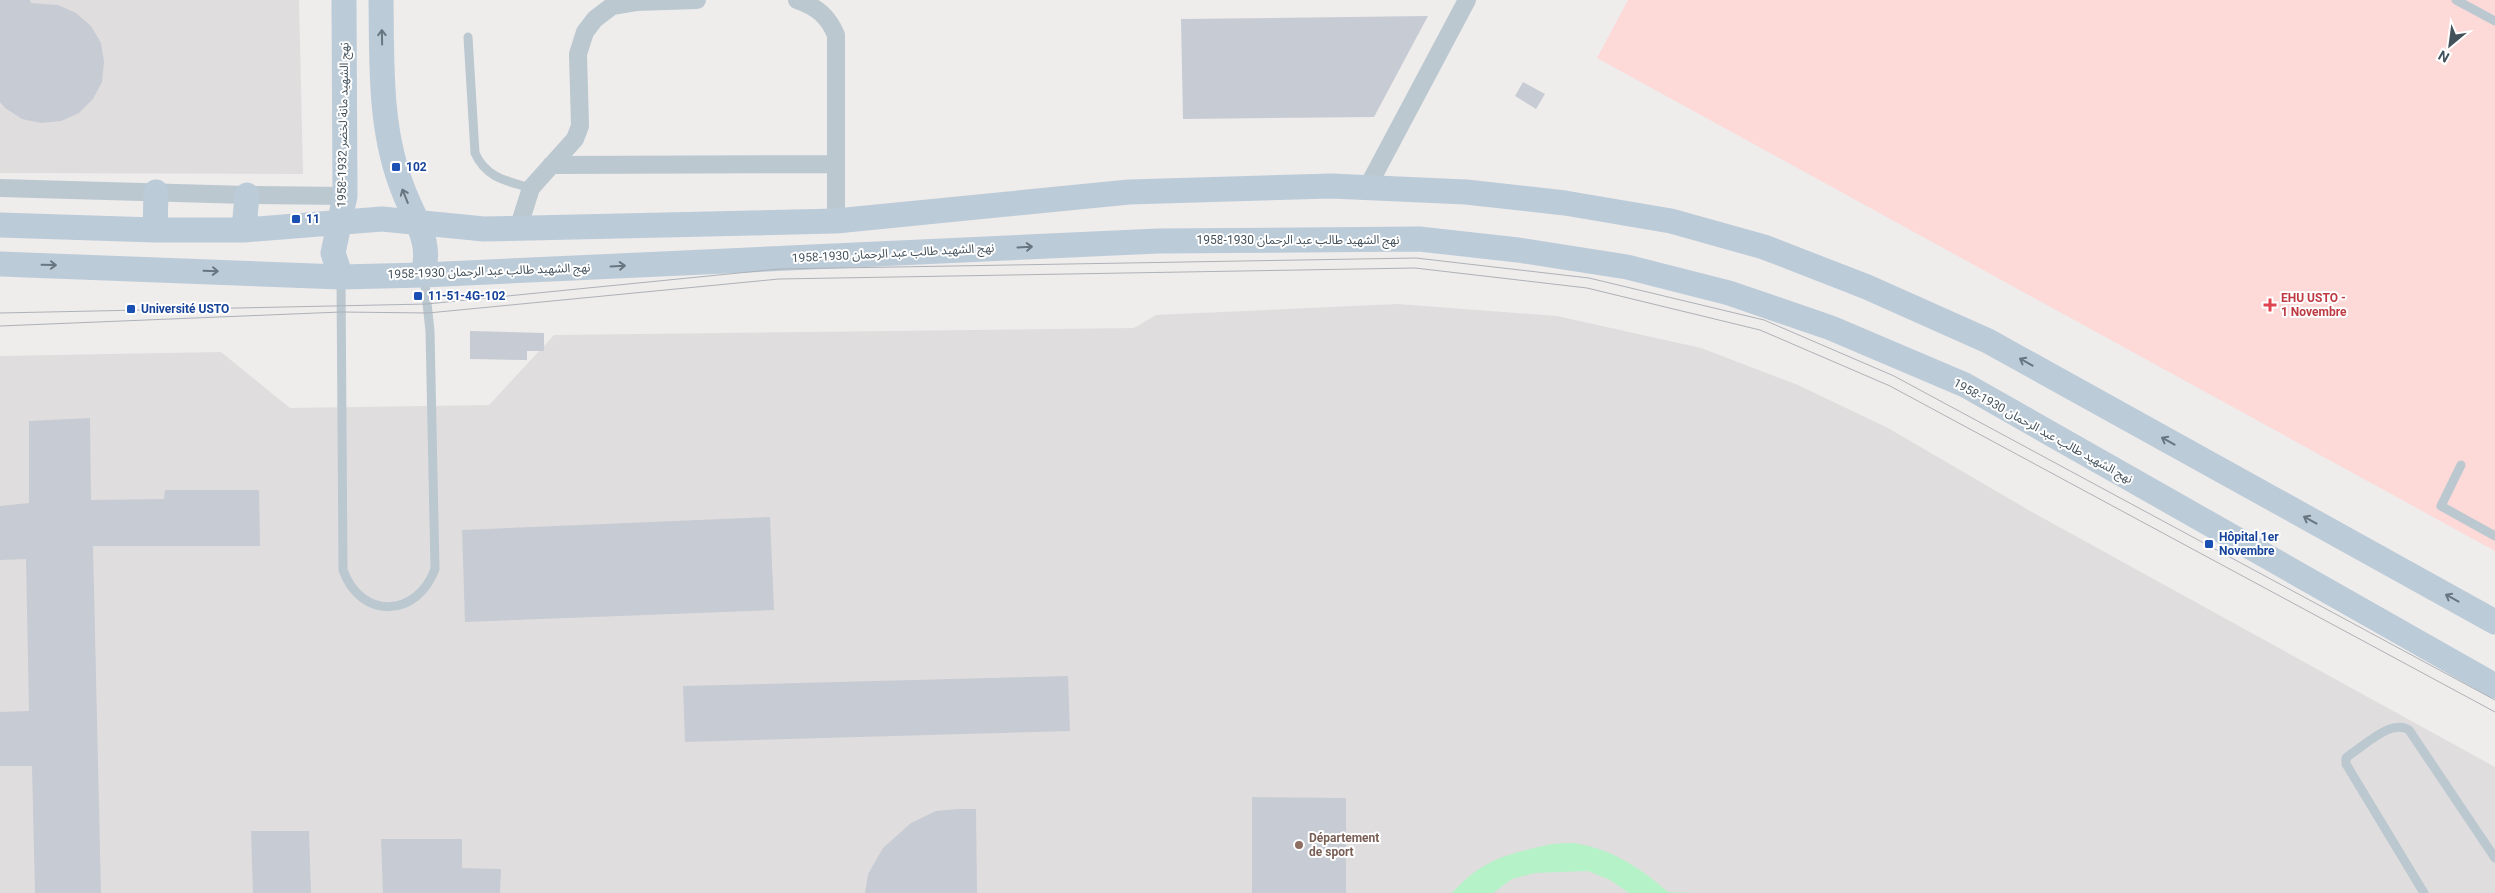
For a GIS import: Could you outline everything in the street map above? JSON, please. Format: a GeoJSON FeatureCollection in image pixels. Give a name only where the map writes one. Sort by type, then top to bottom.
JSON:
{"type":"FeatureCollection","features":[{"type":"Feature","properties":{"kind":"main road","name":"نهج الشهيد مانة لخضر 1932-1958"},"geometry":{"type":"LineString","coordinates":[[341,276],[332,253],[344,196],[346,99],[344,0]]}},
{"type":"Feature","properties":{"kind":"main road"},"geometry":{"type":"LineString","coordinates":[[381,0],[383,97],[392,156],[426,244],[427,260],[424,275]]}},
{"type":"Feature","properties":{"kind":"main road"},"geometry":{"type":"LineString","coordinates":[[346,99],[383,97]]}},
{"type":"Feature","properties":{"kind":"main road"},"geometry":{"type":"LineString","coordinates":[[0,225],[155,230],[244,230],[382,219],[476,229],[836,221],[1129,192],[1332,186],[1466,192],[1565,203],[1672,221],[1764,247],[1866,287],[1988,341],[2495,622]]}},
{"type":"Feature","properties":{"kind":"main road"},"geometry":{"type":"LineString","coordinates":[[155,230],[156,192]]}},
{"type":"Feature","properties":{"kind":"main road"},"geometry":{"type":"LineString","coordinates":[[244,230],[247,195]]}},
{"type":"Feature","properties":{"kind":"main road","name":"نهج الشهيد طالب عبد الرحمان 1930-1958"},"geometry":{"type":"LineString","coordinates":[[0,264],[341,276],[424,275],[1168,241],[1419,239],[1518,250],[1628,267],[1729,293],[1831,328],[1965,385],[2495,686]]}},
{"type":"Feature","properties":{"kind":"street"},"geometry":{"type":"LineString","coordinates":[[518,228],[531,188],[575,140],[580,126],[578,54],[585,32],[595,19],[612,6],[636,2],[697,0]]}},
{"type":"Feature","properties":{"kind":"street"},"geometry":{"type":"LineString","coordinates":[[798,0],[822,12],[836,35],[838,49],[834,164],[836,221]]}},
{"type":"Feature","properties":{"kind":"street"},"geometry":{"type":"LineString","coordinates":[[1367,188],[1467,0]]}},
{"type":"Feature","properties":{"kind":"street"},"geometry":{"type":"LineString","coordinates":[[551,164],[834,164]]}},
{"type":"Feature","properties":{"kind":"street"},"geometry":{"type":"LineString","coordinates":[[0,188],[344,196]]}},
{"type":"Feature","properties":{"kind":"lane"},"geometry":{"type":"LineString","coordinates":[[2456,0],[2495,21]]}},
{"type":"Feature","properties":{"kind":"lane"},"geometry":{"type":"LineString","coordinates":[[468,37],[475,153],[484,169],[492,175],[531,188]]}},
{"type":"Feature","properties":{"kind":"lane"},"geometry":{"type":"LineString","coordinates":[[341,276],[343,570],[348,584],[357,594],[369,602],[382,606],[396,606],[410,602],[422,594],[430,583],[435,569],[430,331],[424,275]]}},
{"type":"Feature","properties":{"kind":"lane"},"geometry":{"type":"LineString","coordinates":[[2461,465],[2441,506],[2495,536]]}},
{"type":"Feature","properties":{"kind":"lane"},"geometry":{"type":"LineString","coordinates":[[2424,893],[2346,764],[2346,758],[2351,754],[2394,726],[2402,726],[2408,730],[2495,858]]}},
{"type":"Feature","properties":{"kind":"shaded area"},"geometry":{"type":"Polygon","coordinates":[[[0,0],[299,0],[303,174],[0,173],[0,0]]]}},
{"type":"Feature","properties":{"kind":"shaded area","name":"EHU USTO - 1 Novembre"},"geometry":{"type":"Polygon","coordinates":[[[1628,0],[2495,0],[2495,551],[1597,58],[1628,0]]]}},
{"type":"Feature","properties":{"kind":"shaded area"},"geometry":{"type":"Polygon","coordinates":[[[1398,304],[1557,316],[1701,348],[1798,385],[1888,428],[2032,512],[2495,767],[2495,893],[0,893],[0,356],[221,352],[290,408],[489,405],[554,335],[1134,328],[1156,315],[1398,304]]]}},
{"type":"Feature","properties":{"kind":"green space"},"geometry":{"type":"Polygon","coordinates":[[[1576,843],[1604,851],[1638,869],[1668,892],[1693,893],[1629,893],[1610,880],[1588,871],[1535,873],[1512,879],[1493,893],[1452,893],[1475,872],[1486,865],[1509,855],[1552,844],[1576,843]]]}},
{"type":"Feature","properties":{"kind":"building"},"geometry":{"type":"Polygon","coordinates":[[[0,0],[30,0],[31,3],[58,5],[76,13],[91,26],[101,43],[104,62],[102,82],[93,99],[79,113],[61,121],[41,123],[22,119],[5,108],[0,102],[0,0]]]}},
{"type":"Feature","properties":{"kind":"building"},"geometry":{"type":"Polygon","coordinates":[[[1428,16],[1374,117],[1183,119],[1181,19],[1428,16]]]}},
{"type":"Feature","properties":{"kind":"building"},"geometry":{"type":"Polygon","coordinates":[[[1523,82],[1545,94],[1536,109],[1515,96],[1523,82]]]}},
{"type":"Feature","properties":{"kind":"building"},"geometry":{"type":"Polygon","coordinates":[[[470,331],[544,333],[544,351],[527,351],[527,360],[470,359],[470,331]]]}},
{"type":"Feature","properties":{"kind":"building"},"geometry":{"type":"Polygon","coordinates":[[[90,418],[91,500],[164,499],[165,490],[259,490],[260,546],[93,546],[101,893],[35,893],[32,766],[0,766],[0,712],[29,711],[26,559],[0,560],[0,506],[29,503],[29,421],[90,418]]]}},
{"type":"Feature","properties":{"kind":"building"},"geometry":{"type":"Polygon","coordinates":[[[770,517],[774,610],[465,622],[462,530],[770,517]]]}},
{"type":"Feature","properties":{"kind":"building"},"geometry":{"type":"Polygon","coordinates":[[[1068,676],[1070,731],[685,742],[683,686],[1068,676]]]}},
{"type":"Feature","properties":{"kind":"building","name":"Département de sport"},"geometry":{"type":"Polygon","coordinates":[[[1252,797],[1346,798],[1346,893],[1252,893],[1252,797]]]}},
{"type":"Feature","properties":{"kind":"building"},"geometry":{"type":"Polygon","coordinates":[[[976,809],[977,893],[865,893],[868,874],[883,848],[911,823],[936,811],[976,809]]]}},
{"type":"Feature","properties":{"kind":"building"},"geometry":{"type":"Polygon","coordinates":[[[251,831],[309,831],[311,893],[253,893],[251,831]]]}},
{"type":"Feature","properties":{"kind":"building"},"geometry":{"type":"Polygon","coordinates":[[[381,839],[462,839],[462,868],[501,869],[500,893],[383,893],[381,839]]]}},
{"type":"Feature","properties":{"kind":"tram line"},"geometry":{"type":"LineString","coordinates":[[0,313],[427,304],[779,269],[1416,258],[1589,278],[1764,320],[1894,376],[2495,700]]}},
{"type":"Feature","properties":{"kind":"tram line"},"geometry":{"type":"LineString","coordinates":[[0,326],[341,312],[428,313],[779,279],[1415,268],[1587,288],[1760,330],[1890,386],[2495,712]]}},
{"type":"Feature","properties":{"kind":"place","name":"102"},"geometry":{"type":"Point","coordinates":[396,167]}},
{"type":"Feature","properties":{"kind":"place","name":"11"},"geometry":{"type":"Point","coordinates":[296,219]}},
{"type":"Feature","properties":{"kind":"place","name":"11-51-4G-102"},"geometry":{"type":"Point","coordinates":[418,296]}},
{"type":"Feature","properties":{"kind":"place","name":"EHU USTO - 1 Novembre"},"geometry":{"type":"Point","coordinates":[2270,305]}},
{"type":"Feature","properties":{"kind":"place","name":"Université USTO"},"geometry":{"type":"Point","coordinates":[131,309]}},
{"type":"Feature","properties":{"kind":"place","name":"Hôpital 1er Novembre"},"geometry":{"type":"Point","coordinates":[2209,544]}},
{"type":"Feature","properties":{"kind":"place","name":"Département de sport"},"geometry":{"type":"Point","coordinates":[1299,845]}}]}
